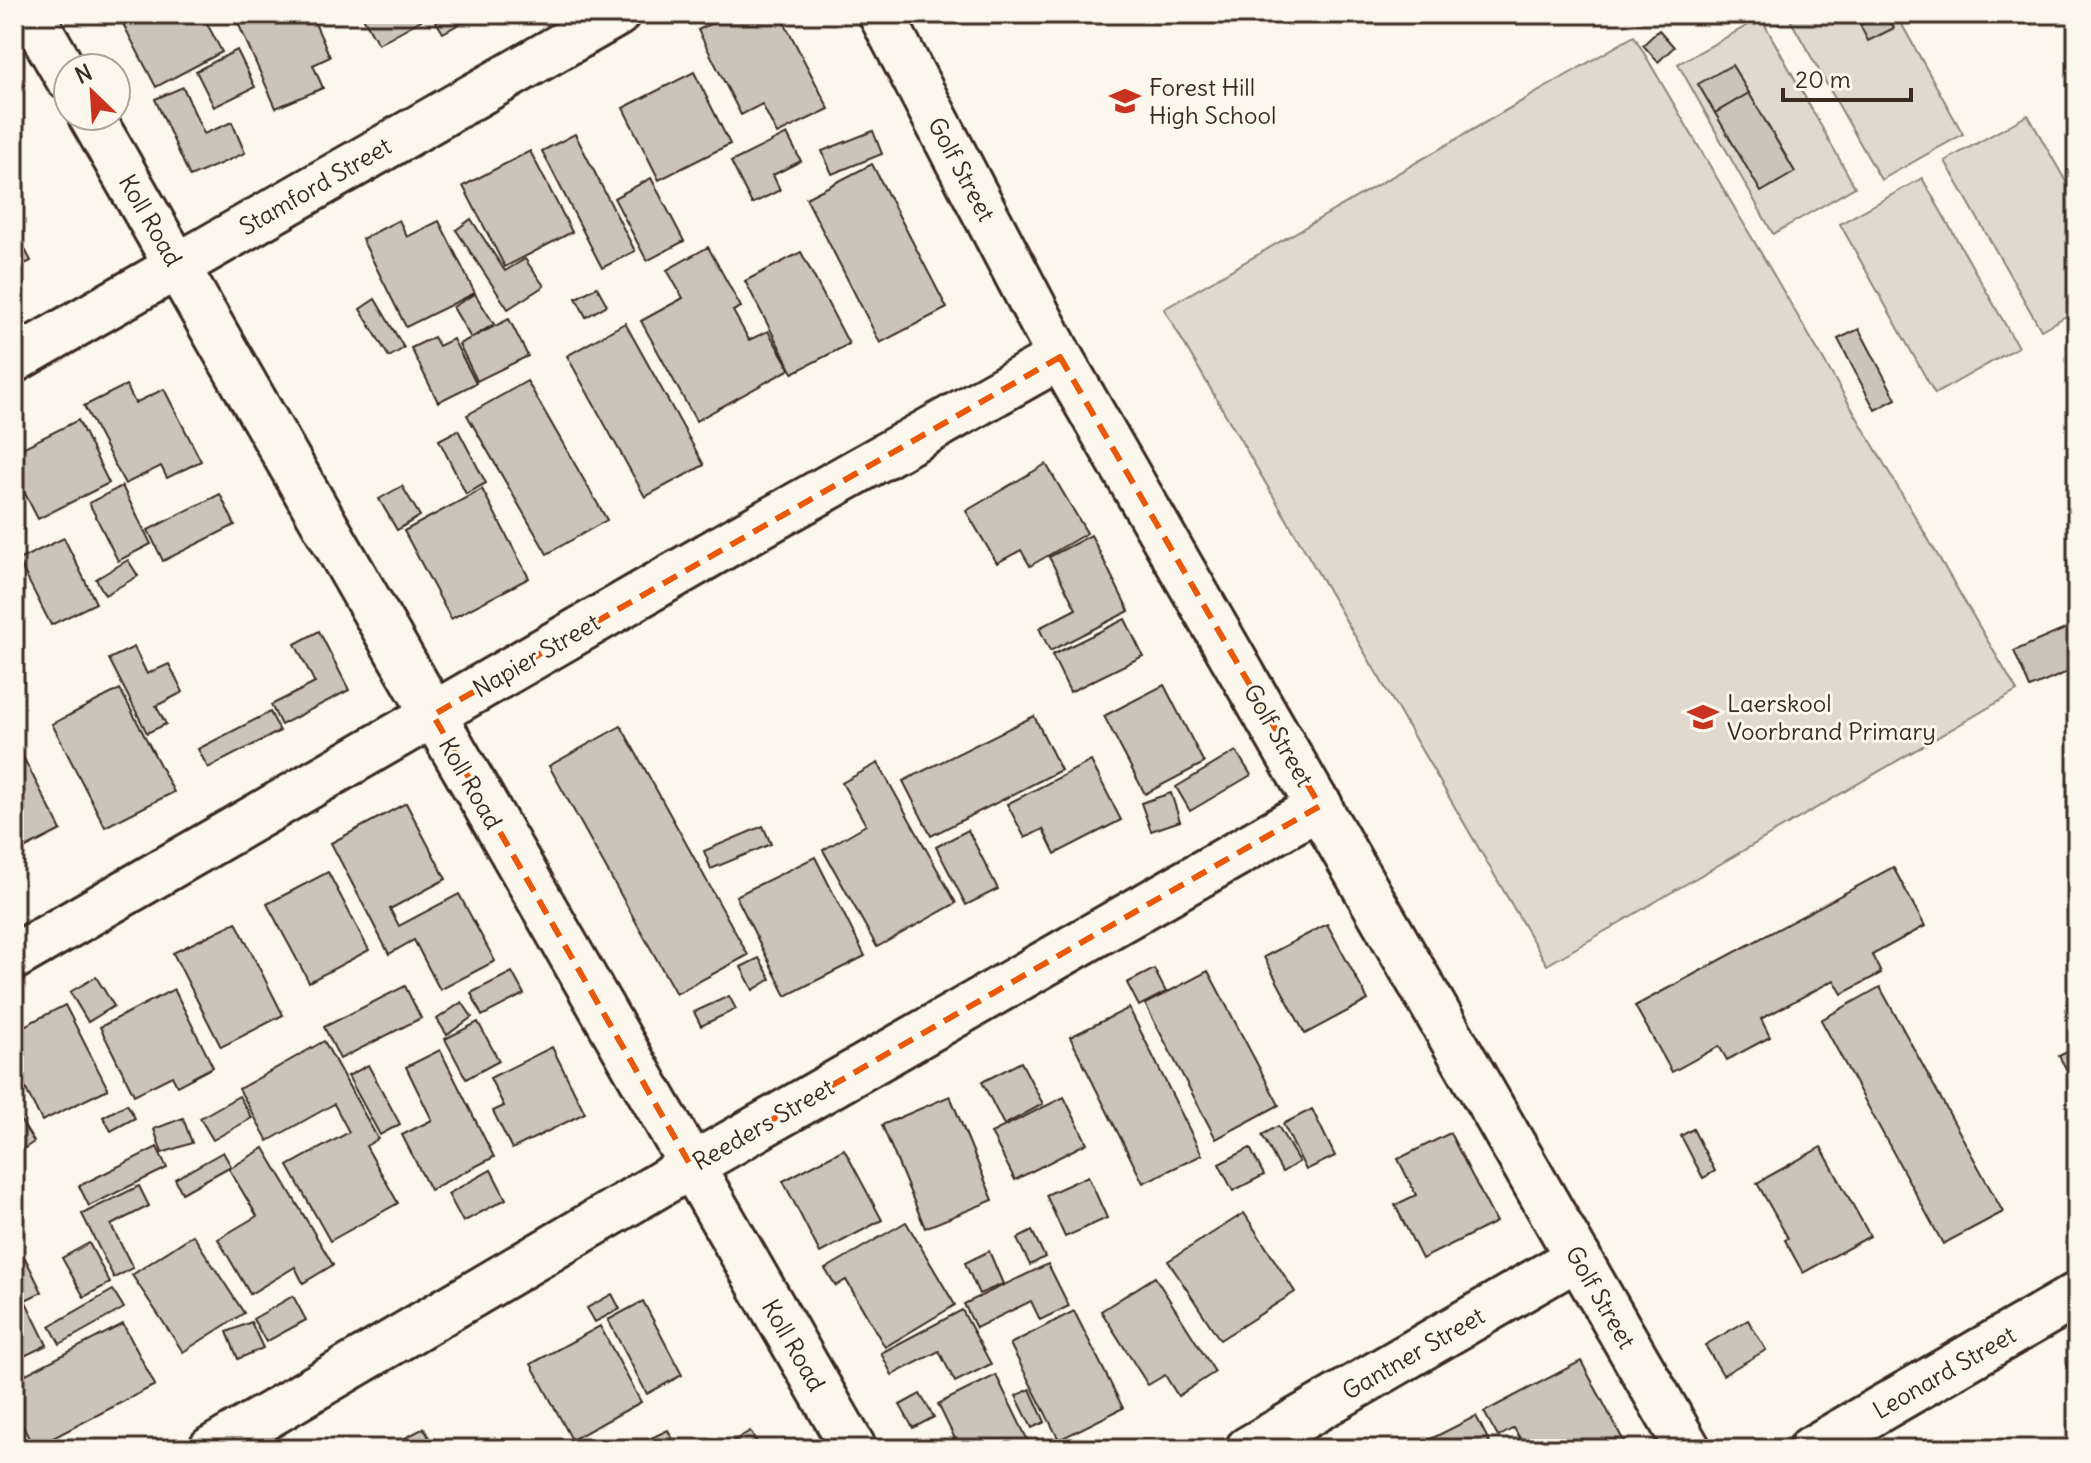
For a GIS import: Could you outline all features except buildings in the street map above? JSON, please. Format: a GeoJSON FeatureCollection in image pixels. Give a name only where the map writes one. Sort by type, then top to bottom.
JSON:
{"type":"FeatureCollection","features":[{"type":"Feature","properties":{"kind":"street"},"geometry":{"type":"LineString","coordinates":[[31,14],[53,52]]}},
{"type":"Feature","properties":{"kind":"street","name":"Stamford Street"},"geometry":{"type":"LineString","coordinates":[[14,360],[617,14]]}},
{"type":"Feature","properties":{"kind":"street","name":"Golf Street"},"geometry":{"type":"LineString","coordinates":[[881,14],[1060,357],[1688,1449]]}},
{"type":"Feature","properties":{"kind":"street","name":"Koll Road"},"geometry":{"type":"LineString","coordinates":[[100,132],[854,1449]]}},
{"type":"Feature","properties":{"kind":"street","name":"Napier Street"},"geometry":{"type":"LineString","coordinates":[[14,957],[735,540],[1060,357]]}},
{"type":"Feature","properties":{"kind":"street","name":"Reeders Street"},"geometry":{"type":"LineString","coordinates":[[211,1449],[691,1166],[1320,806]]}},
{"type":"Feature","properties":{"kind":"street","name":"Gantner Street"},"geometry":{"type":"LineString","coordinates":[[1248,1449],[1578,1257]]}},
{"type":"Feature","properties":{"kind":"street","name":"Leonard Street"},"geometry":{"type":"LineString","coordinates":[[1811,1449],[2077,1295]]}},
{"type":"Feature","properties":{"kind":"highlighted area"},"geometry":{"type":"Polygon","coordinates":[[[1060,357],[1320,806],[691,1166],[433,715],[1060,357]]]}},
{"type":"Feature","properties":{"kind":"shaded area"},"geometry":{"type":"Polygon","coordinates":[[[1787,14],[1896,14],[1963,134],[1881,180],[1787,14]]]}},
{"type":"Feature","properties":{"kind":"shaded area"},"geometry":{"type":"Polygon","coordinates":[[[1761,18],[1855,187],[1773,234],[1678,64],[1761,18]]]}},
{"type":"Feature","properties":{"kind":"shaded area"},"geometry":{"type":"Polygon","coordinates":[[[1634,36],[2017,691],[1547,965],[1164,309],[1634,36]]]}},
{"type":"Feature","properties":{"kind":"shaded area"},"geometry":{"type":"Polygon","coordinates":[[[2028,115],[2077,201],[2077,310],[2041,330],[1945,161],[2028,115]]]}},
{"type":"Feature","properties":{"kind":"shaded area"},"geometry":{"type":"Polygon","coordinates":[[[1922,178],[2018,347],[1935,394],[1840,224],[1922,178]]]}},
{"type":"Feature","properties":{"kind":"place","name":"Forest Hill High School"},"geometry":{"type":"Point","coordinates":[1125,101]}},
{"type":"Feature","properties":{"kind":"place","name":"Laerskool Voorbrand Primary"},"geometry":{"type":"Point","coordinates":[1703,717]}}]}
